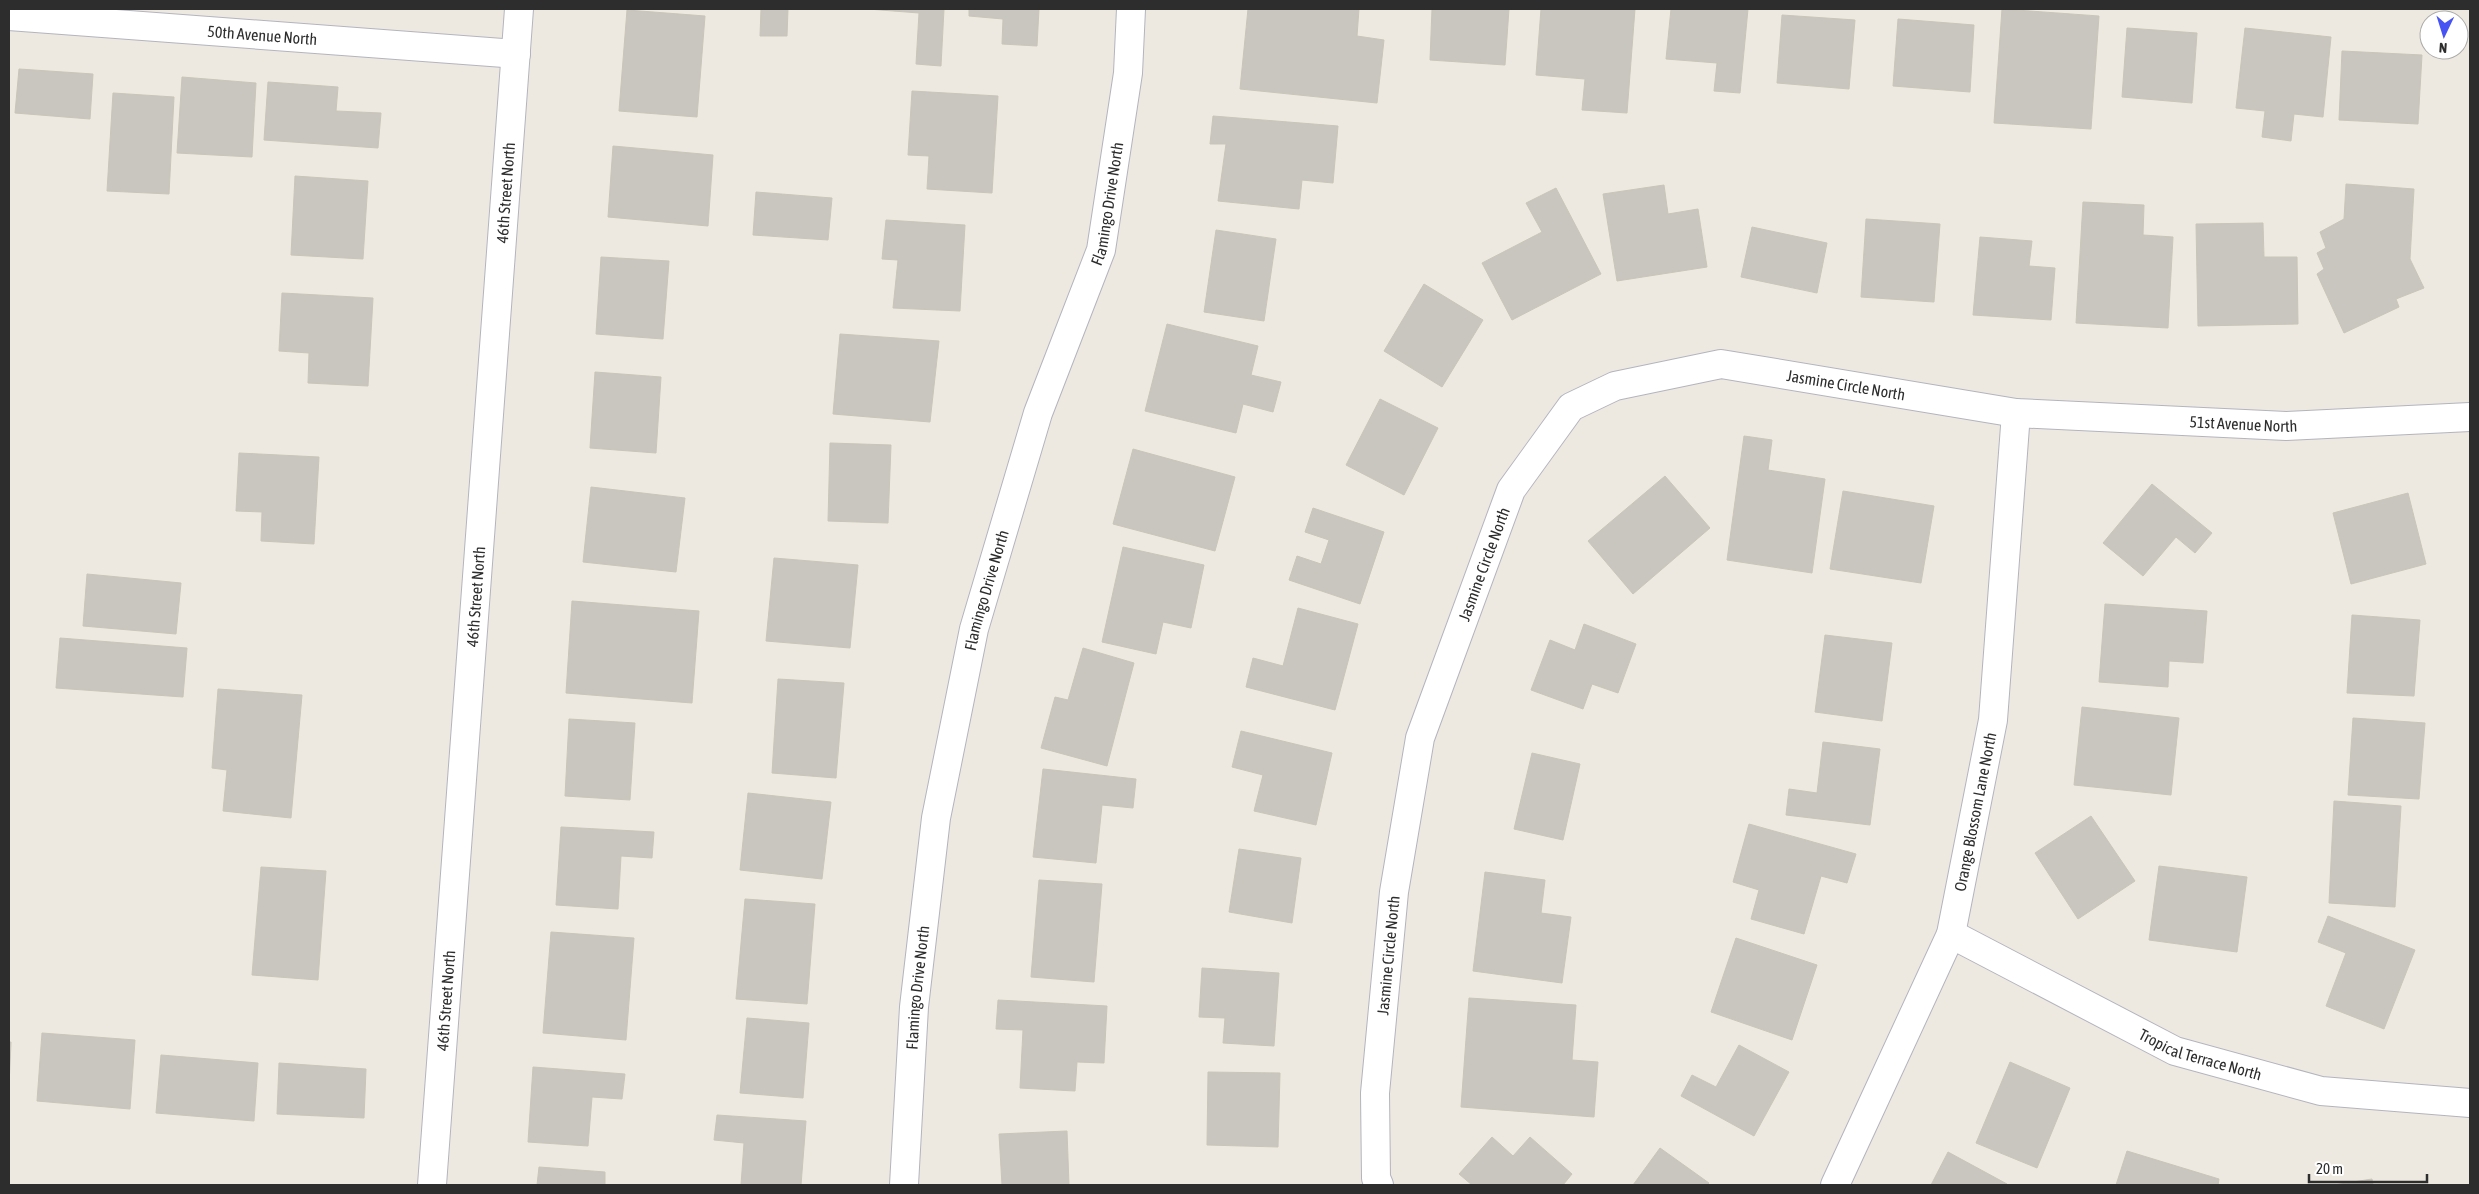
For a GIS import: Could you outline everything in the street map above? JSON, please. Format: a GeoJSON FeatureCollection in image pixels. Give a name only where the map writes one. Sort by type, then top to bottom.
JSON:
{"type":"FeatureCollection","features":[{"type":"Feature","properties":{"kind":"street","name":"46th Street North"},"geometry":{"type":"LineString","coordinates":[[432,1185],[519,9]]}},
{"type":"Feature","properties":{"kind":"street","name":"Flamingo Drive North"},"geometry":{"type":"LineString","coordinates":[[904,1185],[914,1007],[936,818],[974,629],[1038,413],[1101,250],[1128,73],[1131,9]]}},
{"type":"Feature","properties":{"kind":"street","name":"50th Avenue North"},"geometry":{"type":"LineString","coordinates":[[9,16],[516,54]]}},
{"type":"Feature","properties":{"kind":"street","name":"Jasmine Circle North"},"geometry":{"type":"LineString","coordinates":[[1379,1185],[1376,1178],[1375,1093],[1394,892],[1420,738],[1511,490],[1571,407],[1615,386],[1721,364],[2016,413]]}},
{"type":"Feature","properties":{"kind":"street","name":"51st Avenue North"},"geometry":{"type":"LineString","coordinates":[[2016,413],[2286,426],[2470,417]]}},
{"type":"Feature","properties":{"kind":"street","name":"Orange Blossom Lane North"},"geometry":{"type":"LineString","coordinates":[[1835,1185],[1951,934],[1993,720],[2016,413]]}},
{"type":"Feature","properties":{"kind":"street","name":"Tropical Terrace North"},"geometry":{"type":"LineString","coordinates":[[1951,934],[2175,1051],[2321,1090],[2470,1103]]}},
{"type":"Feature","properties":{"kind":"building"},"geometry":{"type":"Polygon","coordinates":[[[761,9],[788,9],[787,36],[760,36],[761,9]]]}},
{"type":"Feature","properties":{"kind":"building"},"geometry":{"type":"Polygon","coordinates":[[[868,9],[944,9],[941,66],[916,64],[919,13],[868,9]]]}},
{"type":"Feature","properties":{"kind":"building"},"geometry":{"type":"Polygon","coordinates":[[[969,9],[1039,9],[1037,46],[1002,44],[1003,19],[969,16],[969,9]]]}},
{"type":"Feature","properties":{"kind":"building"},"geometry":{"type":"Polygon","coordinates":[[[1248,9],[1359,9],[1357,36],[1384,40],[1377,103],[1240,89],[1248,9]]]}},
{"type":"Feature","properties":{"kind":"building"},"geometry":{"type":"Polygon","coordinates":[[[1432,9],[1509,9],[1505,65],[1430,60],[1432,9]]]}},
{"type":"Feature","properties":{"kind":"building"},"geometry":{"type":"Polygon","coordinates":[[[1541,9],[1635,9],[1627,113],[1582,110],[1585,79],[1536,75],[1541,9]]]}},
{"type":"Feature","properties":{"kind":"building"},"geometry":{"type":"Polygon","coordinates":[[[1671,9],[1748,9],[1740,93],[1714,91],[1717,63],[1666,59],[1671,9]]]}},
{"type":"Feature","properties":{"kind":"building"},"geometry":{"type":"Polygon","coordinates":[[[2002,9],[2099,16],[2091,129],[1994,123],[2002,9]]]}},
{"type":"Feature","properties":{"kind":"building"},"geometry":{"type":"Polygon","coordinates":[[[627,10],[705,16],[697,117],[619,111],[627,10]]]}},
{"type":"Feature","properties":{"kind":"building"},"geometry":{"type":"Polygon","coordinates":[[[1782,15],[1855,20],[1849,89],[1777,83],[1782,15]]]}},
{"type":"Feature","properties":{"kind":"building"},"geometry":{"type":"Polygon","coordinates":[[[1898,19],[1974,25],[1970,92],[1893,86],[1898,19]]]}},
{"type":"Feature","properties":{"kind":"building"},"geometry":{"type":"Polygon","coordinates":[[[2127,28],[2197,33],[2192,103],[2122,97],[2127,28]]]}},
{"type":"Feature","properties":{"kind":"building"},"geometry":{"type":"Polygon","coordinates":[[[2245,28],[2331,37],[2323,117],[2294,114],[2291,141],[2262,137],[2265,111],[2236,108],[2245,28]]]}},
{"type":"Feature","properties":{"kind":"building"},"geometry":{"type":"Polygon","coordinates":[[[2342,51],[2419,55],[2419,60],[2422,60],[2418,124],[2339,120],[2342,51]]]}},
{"type":"Feature","properties":{"kind":"building"},"geometry":{"type":"Polygon","coordinates":[[[19,69],[93,74],[90,119],[15,113],[19,69]]]}},
{"type":"Feature","properties":{"kind":"building"},"geometry":{"type":"Polygon","coordinates":[[[182,77],[256,83],[252,157],[177,153],[182,77]]]}},
{"type":"Feature","properties":{"kind":"building"},"geometry":{"type":"Polygon","coordinates":[[[268,82],[338,87],[336,111],[381,113],[378,148],[264,140],[268,82]]]}},
{"type":"Feature","properties":{"kind":"building"},"geometry":{"type":"Polygon","coordinates":[[[912,91],[998,96],[992,193],[927,189],[929,156],[908,155],[912,91]]]}},
{"type":"Feature","properties":{"kind":"building"},"geometry":{"type":"Polygon","coordinates":[[[113,93],[174,97],[169,194],[107,191],[113,93]]]}},
{"type":"Feature","properties":{"kind":"building"},"geometry":{"type":"Polygon","coordinates":[[[1213,116],[1338,126],[1333,183],[1302,180],[1299,209],[1218,201],[1226,144],[1210,144],[1213,116]]]}},
{"type":"Feature","properties":{"kind":"building"},"geometry":{"type":"Polygon","coordinates":[[[613,146],[713,155],[708,226],[608,217],[613,146]]]}},
{"type":"Feature","properties":{"kind":"building"},"geometry":{"type":"Polygon","coordinates":[[[295,176],[368,181],[363,259],[291,255],[295,176]]]}},
{"type":"Feature","properties":{"kind":"building"},"geometry":{"type":"Polygon","coordinates":[[[2346,184],[2414,189],[2410,259],[2424,288],[2396,299],[2399,307],[2344,333],[2317,274],[2324,269],[2317,253],[2326,248],[2320,232],[2344,219],[2346,184]]]}},
{"type":"Feature","properties":{"kind":"building"},"geometry":{"type":"Polygon","coordinates":[[[1664,185],[1668,214],[1698,209],[1707,267],[1617,281],[1603,194],[1664,185]]]}},
{"type":"Feature","properties":{"kind":"building"},"geometry":{"type":"Polygon","coordinates":[[[1556,188],[1601,274],[1512,320],[1482,263],[1542,232],[1526,203],[1556,188]]]}},
{"type":"Feature","properties":{"kind":"building"},"geometry":{"type":"Polygon","coordinates":[[[756,192],[832,198],[828,240],[753,235],[756,192]]]}},
{"type":"Feature","properties":{"kind":"building"},"geometry":{"type":"Polygon","coordinates":[[[2083,202],[2144,205],[2143,235],[2173,237],[2168,328],[2076,323],[2083,202]]]}},
{"type":"Feature","properties":{"kind":"building"},"geometry":{"type":"Polygon","coordinates":[[[1866,219],[1940,224],[1934,302],[1861,297],[1866,219]]]}},
{"type":"Feature","properties":{"kind":"building"},"geometry":{"type":"Polygon","coordinates":[[[886,220],[965,225],[960,311],[893,308],[898,260],[882,259],[886,220]]]}},
{"type":"Feature","properties":{"kind":"building"},"geometry":{"type":"Polygon","coordinates":[[[2263,223],[2264,257],[2297,257],[2298,324],[2198,326],[2196,224],[2263,223]]]}},
{"type":"Feature","properties":{"kind":"building"},"geometry":{"type":"Polygon","coordinates":[[[1752,227],[1827,243],[1817,293],[1741,277],[1752,227]]]}},
{"type":"Feature","properties":{"kind":"building"},"geometry":{"type":"Polygon","coordinates":[[[1216,230],[1276,239],[1264,321],[1204,312],[1216,230]]]}},
{"type":"Feature","properties":{"kind":"building"},"geometry":{"type":"Polygon","coordinates":[[[1980,237],[2032,241],[2029,266],[2055,268],[2051,320],[1973,315],[1980,237]]]}},
{"type":"Feature","properties":{"kind":"building"},"geometry":{"type":"Polygon","coordinates":[[[601,257],[669,261],[663,339],[596,334],[601,257]]]}},
{"type":"Feature","properties":{"kind":"building"},"geometry":{"type":"Polygon","coordinates":[[[1424,284],[1483,320],[1442,387],[1384,351],[1424,284]]]}},
{"type":"Feature","properties":{"kind":"building"},"geometry":{"type":"Polygon","coordinates":[[[282,293],[373,298],[368,386],[308,383],[309,353],[279,351],[282,293]]]}},
{"type":"Feature","properties":{"kind":"building"},"geometry":{"type":"Polygon","coordinates":[[[1167,324],[1258,346],[1251,375],[1281,382],[1273,412],[1243,404],[1236,433],[1145,411],[1167,324]]]}},
{"type":"Feature","properties":{"kind":"building"},"geometry":{"type":"Polygon","coordinates":[[[840,334],[939,341],[930,422],[833,414],[840,334]]]}},
{"type":"Feature","properties":{"kind":"building"},"geometry":{"type":"Polygon","coordinates":[[[595,372],[661,377],[656,453],[590,448],[595,372]]]}},
{"type":"Feature","properties":{"kind":"building"},"geometry":{"type":"Polygon","coordinates":[[[1380,399],[1438,428],[1404,495],[1346,465],[1380,399]]]}},
{"type":"Feature","properties":{"kind":"building"},"geometry":{"type":"Polygon","coordinates":[[[1744,436],[1772,440],[1768,470],[1825,479],[1812,573],[1727,560],[1744,436]]]}},
{"type":"Feature","properties":{"kind":"building"},"geometry":{"type":"Polygon","coordinates":[[[830,443],[891,445],[888,523],[828,521],[830,443]]]}},
{"type":"Feature","properties":{"kind":"building"},"geometry":{"type":"Polygon","coordinates":[[[1133,449],[1235,477],[1215,551],[1113,524],[1133,449]]]}},
{"type":"Feature","properties":{"kind":"building"},"geometry":{"type":"Polygon","coordinates":[[[239,453],[319,457],[314,544],[261,541],[262,512],[236,511],[239,453]]]}},
{"type":"Feature","properties":{"kind":"building"},"geometry":{"type":"Polygon","coordinates":[[[1665,476],[1710,528],[1633,594],[1588,541],[1665,476]]]}},
{"type":"Feature","properties":{"kind":"building"},"geometry":{"type":"Polygon","coordinates":[[[2152,484],[2212,533],[2195,553],[2176,537],[2143,576],[2103,543],[2152,484]]]}},
{"type":"Feature","properties":{"kind":"building"},"geometry":{"type":"Polygon","coordinates":[[[591,487],[685,498],[676,572],[583,562],[591,487]]]}},
{"type":"Feature","properties":{"kind":"building"},"geometry":{"type":"Polygon","coordinates":[[[1843,491],[1934,506],[1921,583],[1830,569],[1843,491]]]}},
{"type":"Feature","properties":{"kind":"building"},"geometry":{"type":"Polygon","coordinates":[[[2408,493],[2426,564],[2351,584],[2333,513],[2408,493]]]}},
{"type":"Feature","properties":{"kind":"building"},"geometry":{"type":"Polygon","coordinates":[[[1313,508],[1384,532],[1360,604],[1289,580],[1297,556],[1321,564],[1329,540],[1305,532],[1313,508]]]}},
{"type":"Feature","properties":{"kind":"building"},"geometry":{"type":"Polygon","coordinates":[[[1123,547],[1204,565],[1191,628],[1163,622],[1156,654],[1102,642],[1123,547]]]}},
{"type":"Feature","properties":{"kind":"building"},"geometry":{"type":"Polygon","coordinates":[[[774,558],[858,565],[850,648],[766,641],[774,558]]]}},
{"type":"Feature","properties":{"kind":"building"},"geometry":{"type":"Polygon","coordinates":[[[87,574],[181,583],[176,634],[83,626],[87,574]]]}},
{"type":"Feature","properties":{"kind":"building"},"geometry":{"type":"Polygon","coordinates":[[[572,601],[699,611],[692,703],[566,693],[572,601]]]}},
{"type":"Feature","properties":{"kind":"building"},"geometry":{"type":"Polygon","coordinates":[[[2105,604],[2207,611],[2203,663],[2169,661],[2168,687],[2099,682],[2105,604]]]}},
{"type":"Feature","properties":{"kind":"building"},"geometry":{"type":"Polygon","coordinates":[[[1298,608],[1358,624],[1335,710],[1246,687],[1253,658],[1283,666],[1298,608]]]}},
{"type":"Feature","properties":{"kind":"building"},"geometry":{"type":"Polygon","coordinates":[[[2352,615],[2420,620],[2414,696],[2347,693],[2352,615]]]}},
{"type":"Feature","properties":{"kind":"building"},"geometry":{"type":"Polygon","coordinates":[[[1584,624],[1636,644],[1618,693],[1592,684],[1583,709],[1531,690],[1550,640],[1575,650],[1584,624]]]}},
{"type":"Feature","properties":{"kind":"building"},"geometry":{"type":"Polygon","coordinates":[[[1825,635],[1892,643],[1882,721],[1815,712],[1825,635]]]}},
{"type":"Feature","properties":{"kind":"building"},"geometry":{"type":"Polygon","coordinates":[[[60,638],[187,648],[183,697],[56,688],[60,638]]]}},
{"type":"Feature","properties":{"kind":"building"},"geometry":{"type":"Polygon","coordinates":[[[1083,648],[1134,663],[1107,766],[1041,748],[1055,697],[1068,700],[1083,648]]]}},
{"type":"Feature","properties":{"kind":"building"},"geometry":{"type":"Polygon","coordinates":[[[778,679],[844,683],[836,778],[772,773],[778,679]]]}},
{"type":"Feature","properties":{"kind":"building"},"geometry":{"type":"Polygon","coordinates":[[[218,689],[302,695],[291,818],[223,811],[227,770],[212,768],[218,689]]]}},
{"type":"Feature","properties":{"kind":"building"},"geometry":{"type":"Polygon","coordinates":[[[2082,707],[2179,718],[2171,795],[2074,785],[2082,707]]]}},
{"type":"Feature","properties":{"kind":"building"},"geometry":{"type":"Polygon","coordinates":[[[2353,718],[2425,723],[2419,799],[2348,795],[2353,718]]]}},
{"type":"Feature","properties":{"kind":"building"},"geometry":{"type":"Polygon","coordinates":[[[569,719],[635,723],[630,800],[565,796],[569,719]]]}},
{"type":"Feature","properties":{"kind":"building"},"geometry":{"type":"Polygon","coordinates":[[[1241,731],[1332,753],[1316,825],[1254,811],[1263,775],[1232,767],[1241,731]]]}},
{"type":"Feature","properties":{"kind":"building"},"geometry":{"type":"Polygon","coordinates":[[[1823,742],[1880,749],[1870,825],[1786,815],[1789,789],[1817,793],[1823,742]]]}},
{"type":"Feature","properties":{"kind":"building"},"geometry":{"type":"Polygon","coordinates":[[[1532,753],[1580,764],[1563,840],[1514,829],[1532,753]]]}},
{"type":"Feature","properties":{"kind":"building"},"geometry":{"type":"Polygon","coordinates":[[[1043,769],[1136,779],[1133,808],[1102,805],[1096,863],[1033,857],[1043,769]]]}},
{"type":"Feature","properties":{"kind":"building"},"geometry":{"type":"Polygon","coordinates":[[[748,793],[831,802],[822,879],[740,870],[748,793]]]}},
{"type":"Feature","properties":{"kind":"building"},"geometry":{"type":"Polygon","coordinates":[[[2334,801],[2401,806],[2395,907],[2329,903],[2334,801]]]}},
{"type":"Feature","properties":{"kind":"building"},"geometry":{"type":"Polygon","coordinates":[[[2091,816],[2135,881],[2078,919],[2035,853],[2091,816]]]}},
{"type":"Feature","properties":{"kind":"building"},"geometry":{"type":"Polygon","coordinates":[[[1749,824],[1856,854],[1847,883],[1821,876],[1804,934],[1751,919],[1759,890],[1733,882],[1749,824]]]}},
{"type":"Feature","properties":{"kind":"building"},"geometry":{"type":"Polygon","coordinates":[[[561,827],[654,832],[652,858],[621,856],[618,909],[556,905],[561,827]]]}},
{"type":"Feature","properties":{"kind":"building"},"geometry":{"type":"Polygon","coordinates":[[[1239,849],[1301,858],[1292,923],[1229,912],[1239,849]]]}},
{"type":"Feature","properties":{"kind":"building"},"geometry":{"type":"Polygon","coordinates":[[[2159,866],[2247,877],[2237,952],[2149,940],[2159,866]]]}},
{"type":"Feature","properties":{"kind":"building"},"geometry":{"type":"Polygon","coordinates":[[[261,867],[326,871],[318,980],[252,975],[261,867]]]}},
{"type":"Feature","properties":{"kind":"building"},"geometry":{"type":"Polygon","coordinates":[[[1485,872],[1545,880],[1541,913],[1571,917],[1562,983],[1473,971],[1485,872]]]}},
{"type":"Feature","properties":{"kind":"building"},"geometry":{"type":"Polygon","coordinates":[[[1039,880],[1102,884],[1094,982],[1031,977],[1039,880]]]}},
{"type":"Feature","properties":{"kind":"building"},"geometry":{"type":"Polygon","coordinates":[[[745,899],[815,904],[807,1004],[736,999],[745,899]]]}},
{"type":"Feature","properties":{"kind":"building"},"geometry":{"type":"Polygon","coordinates":[[[2328,916],[2415,950],[2384,1029],[2326,1006],[2346,953],[2318,942],[2328,916]]]}},
{"type":"Feature","properties":{"kind":"building"},"geometry":{"type":"Polygon","coordinates":[[[551,932],[634,938],[626,1040],[543,1033],[551,932]]]}},
{"type":"Feature","properties":{"kind":"building"},"geometry":{"type":"Polygon","coordinates":[[[1736,938],[1817,965],[1792,1040],[1711,1012],[1736,938]]]}},
{"type":"Feature","properties":{"kind":"building"},"geometry":{"type":"Polygon","coordinates":[[[1202,968],[1279,973],[1274,1046],[1223,1043],[1225,1018],[1199,1017],[1202,968]]]}},
{"type":"Feature","properties":{"kind":"building"},"geometry":{"type":"Polygon","coordinates":[[[1469,998],[1576,1005],[1572,1060],[1598,1062],[1594,1117],[1461,1107],[1469,998]]]}},
{"type":"Feature","properties":{"kind":"building"},"geometry":{"type":"Polygon","coordinates":[[[998,1000],[1107,1006],[1104,1063],[1077,1062],[1075,1091],[1020,1088],[1023,1030],[996,1029],[998,1000]]]}},
{"type":"Feature","properties":{"kind":"building"},"geometry":{"type":"Polygon","coordinates":[[[747,1018],[809,1023],[803,1098],[740,1093],[747,1018]]]}},
{"type":"Feature","properties":{"kind":"building"},"geometry":{"type":"Polygon","coordinates":[[[42,1033],[135,1040],[130,1109],[37,1101],[42,1033]]]}},
{"type":"Feature","properties":{"kind":"building"},"geometry":{"type":"Polygon","coordinates":[[[9,1042],[11,1042],[9,1086],[9,1042]]]}},
{"type":"Feature","properties":{"kind":"building"},"geometry":{"type":"Polygon","coordinates":[[[1739,1045],[1789,1072],[1754,1136],[1681,1096],[1692,1075],[1716,1087],[1739,1045]]]}},
{"type":"Feature","properties":{"kind":"building"},"geometry":{"type":"Polygon","coordinates":[[[161,1055],[258,1063],[254,1121],[156,1113],[161,1055]]]}},
{"type":"Feature","properties":{"kind":"building"},"geometry":{"type":"Polygon","coordinates":[[[2010,1062],[2070,1088],[2037,1168],[1976,1143],[2010,1062]]]}},
{"type":"Feature","properties":{"kind":"building"},"geometry":{"type":"Polygon","coordinates":[[[279,1063],[366,1069],[364,1118],[277,1114],[279,1063]]]}},
{"type":"Feature","properties":{"kind":"building"},"geometry":{"type":"Polygon","coordinates":[[[533,1067],[625,1074],[622,1099],[592,1097],[588,1146],[528,1142],[533,1067]]]}},
{"type":"Feature","properties":{"kind":"building"},"geometry":{"type":"Polygon","coordinates":[[[1208,1072],[1280,1073],[1278,1147],[1207,1145],[1208,1072]]]}},
{"type":"Feature","properties":{"kind":"building"},"geometry":{"type":"Polygon","coordinates":[[[717,1115],[806,1121],[801,1185],[741,1185],[744,1143],[714,1140],[717,1115]]]}},
{"type":"Feature","properties":{"kind":"building"},"geometry":{"type":"Polygon","coordinates":[[[1067,1131],[1069,1185],[1002,1185],[999,1134],[1067,1131]]]}},
{"type":"Feature","properties":{"kind":"building"},"geometry":{"type":"Polygon","coordinates":[[[1492,1137],[1513,1156],[1530,1137],[1572,1174],[1563,1185],[1472,1185],[1459,1174],[1492,1137]]]}},
{"type":"Feature","properties":{"kind":"building"},"geometry":{"type":"Polygon","coordinates":[[[1660,1148],[1709,1183],[1707,1185],[1633,1185],[1660,1148]]]}},
{"type":"Feature","properties":{"kind":"building"},"geometry":{"type":"Polygon","coordinates":[[[2127,1151],[2219,1179],[2218,1185],[2116,1185],[2127,1151]]]}},
{"type":"Feature","properties":{"kind":"building"},"geometry":{"type":"Polygon","coordinates":[[[1948,1152],[2007,1184],[1931,1185],[1948,1152]]]}},
{"type":"Feature","properties":{"kind":"building"},"geometry":{"type":"Polygon","coordinates":[[[539,1167],[605,1172],[605,1185],[537,1185],[539,1167]]]}},
{"type":"Feature","properties":{"kind":"building"},"geometry":{"type":"Polygon","coordinates":[[[2372,1179],[2373,1185],[2334,1185],[2372,1179]]]}}]}
